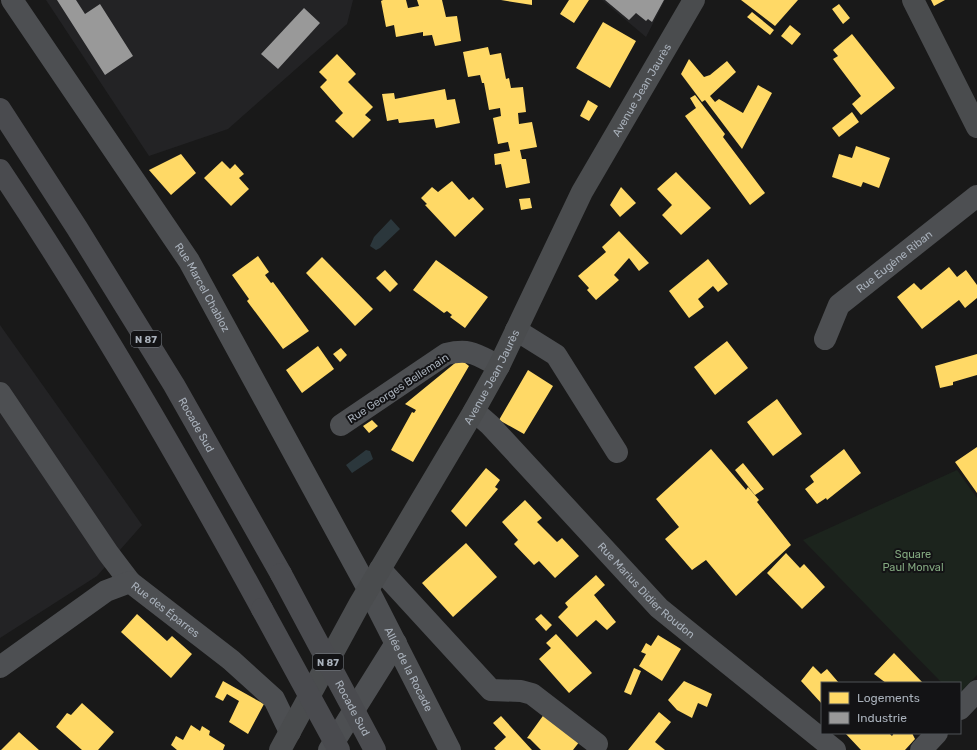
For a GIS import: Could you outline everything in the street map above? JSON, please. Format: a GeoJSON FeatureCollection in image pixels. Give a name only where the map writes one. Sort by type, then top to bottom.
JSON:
{"type":"FeatureCollection","features":[{"type":"Feature","properties":{"kind":"highway","name":"Rocade Sud"},"geometry":{"type":"LineString","coordinates":[[0,109],[77,228],[174,385],[281,574],[375,750]]}},
{"type":"Feature","properties":{"kind":"highway","name":"N 87"},"geometry":{"type":"LineString","coordinates":[[0,170],[49,243],[206,506],[339,750]]}},
{"type":"Feature","properties":{"kind":"main road","name":"Avenue Jean Jaurès"},"geometry":{"type":"LineString","coordinates":[[285,741],[368,589],[474,411],[499,366],[582,192],[694,0]]}},
{"type":"Feature","properties":{"kind":"main road"},"geometry":{"type":"LineString","coordinates":[[913,0],[977,127]]}},
{"type":"Feature","properties":{"kind":"street","name":"Rue Marcel Chabloz"},"geometry":{"type":"LineString","coordinates":[[12,0],[189,260],[368,589]]}},
{"type":"Feature","properties":{"kind":"street","name":"Rue Eugène Riban"},"geometry":{"type":"LineString","coordinates":[[824,339],[839,305],[977,196]]}},
{"type":"Feature","properties":{"kind":"street"},"geometry":{"type":"LineString","coordinates":[[516,330],[556,355],[617,452]]}},
{"type":"Feature","properties":{"kind":"street","name":"Rue Georges Bellemain"},"geometry":{"type":"LineString","coordinates":[[341,425],[446,354],[458,351],[472,352],[499,366]]}},
{"type":"Feature","properties":{"kind":"street"},"geometry":{"type":"LineString","coordinates":[[0,393],[108,553],[130,582]]}},
{"type":"Feature","properties":{"kind":"street","name":"Rue Marius Didier Roudon"},"geometry":{"type":"LineString","coordinates":[[474,411],[490,425],[659,608],[835,750]]}},
{"type":"Feature","properties":{"kind":"street"},"geometry":{"type":"LineString","coordinates":[[380,569],[492,690],[521,691],[532,694],[597,744]]}},
{"type":"Feature","properties":{"kind":"street","name":"Rue des Éparres"},"geometry":{"type":"LineString","coordinates":[[0,667],[106,591],[130,582],[231,660],[274,699],[285,741]]}},
{"type":"Feature","properties":{"kind":"street","name":"Allée de la Rocade"},"geometry":{"type":"LineString","coordinates":[[368,589],[450,750]]}},
{"type":"Feature","properties":{"kind":"street"},"geometry":{"type":"LineString","coordinates":[[330,750],[396,644]]}},
{"type":"Feature","properties":{"kind":"street"},"geometry":{"type":"LineString","coordinates":[[961,708],[977,691]]}},
{"type":"Feature","properties":{"kind":"street"},"geometry":{"type":"LineString","coordinates":[[921,750],[936,734]]}},
{"type":"Feature","properties":{"kind":"shaded area"},"geometry":{"type":"Polygon","coordinates":[[[46,0],[353,0],[347,24],[228,129],[149,156],[46,0]]]}},
{"type":"Feature","properties":{"kind":"shaded area"},"geometry":{"type":"Polygon","coordinates":[[[602,0],[665,0],[646,37],[602,0]]]}},
{"type":"Feature","properties":{"kind":"shaded area"},"geometry":{"type":"Polygon","coordinates":[[[391,219],[400,229],[376,250],[370,246],[374,237],[391,219]]]}},
{"type":"Feature","properties":{"kind":"shaded area"},"geometry":{"type":"Polygon","coordinates":[[[0,325],[142,525],[97,576],[0,638],[0,325]]]}},
{"type":"Feature","properties":{"kind":"shaded area"},"geometry":{"type":"Polygon","coordinates":[[[366,450],[370,451],[373,459],[352,473],[346,465],[366,450]]]}},
{"type":"Feature","properties":{"kind":"green space","name":"Square Paul Monval"},"geometry":{"type":"Polygon","coordinates":[[[957,470],[977,498],[977,675],[961,692],[961,682],[941,682],[803,540],[957,470]]]}},
{"type":"Feature","properties":{"kind":"building: Logements"},"geometry":{"type":"Polygon","coordinates":[[[406,0],[408,8],[419,6],[417,0],[442,0],[446,17],[457,16],[461,41],[435,46],[432,35],[423,36],[423,32],[396,37],[394,25],[386,27],[381,1],[406,0]]]}},
{"type":"Feature","properties":{"kind":"building: Logements"},"geometry":{"type":"Polygon","coordinates":[[[501,0],[532,0],[532,5],[501,0]]]}},
{"type":"Feature","properties":{"kind":"building: Logements"},"geometry":{"type":"Polygon","coordinates":[[[569,0],[589,0],[574,23],[560,14],[569,0]]]}},
{"type":"Feature","properties":{"kind":"building: Logements"},"geometry":{"type":"Polygon","coordinates":[[[741,0],[798,0],[775,26],[741,0]]]}},
{"type":"Feature","properties":{"kind":"building: Logements"},"geometry":{"type":"Polygon","coordinates":[[[931,0],[945,0],[934,6],[931,0]]]}},
{"type":"Feature","properties":{"kind":"building: Logements"},"geometry":{"type":"Polygon","coordinates":[[[839,4],[850,18],[843,24],[832,9],[839,4]]]}},
{"type":"Feature","properties":{"kind":"building: Logements"},"geometry":{"type":"Polygon","coordinates":[[[752,12],[774,30],[770,35],[747,17],[752,12]]]}},
{"type":"Feature","properties":{"kind":"building: Logements"},"geometry":{"type":"Polygon","coordinates":[[[603,22],[636,41],[610,88],[576,68],[603,22]]]}},
{"type":"Feature","properties":{"kind":"building: Logements"},"geometry":{"type":"Polygon","coordinates":[[[790,25],[801,34],[792,45],[781,36],[790,25]]]}},
{"type":"Feature","properties":{"kind":"building: Logements"},"geometry":{"type":"Polygon","coordinates":[[[852,34],[895,88],[861,115],[852,104],[861,96],[833,59],[838,56],[833,50],[852,34]]]}},
{"type":"Feature","properties":{"kind":"building: Logements"},"geometry":{"type":"Polygon","coordinates":[[[488,47],[490,55],[501,53],[506,79],[509,78],[511,88],[523,87],[526,112],[518,113],[519,124],[532,122],[537,147],[520,150],[522,159],[526,159],[530,183],[506,188],[501,164],[495,165],[494,154],[510,151],[508,142],[498,144],[493,118],[501,116],[500,108],[489,110],[484,83],[482,83],[480,75],[468,77],[463,52],[488,47]]]}},
{"type":"Feature","properties":{"kind":"building: Logements"},"geometry":{"type":"Polygon","coordinates":[[[337,54],[356,74],[348,82],[373,107],[365,115],[371,120],[353,138],[335,121],[343,113],[320,87],[327,80],[319,72],[337,54]]]}},
{"type":"Feature","properties":{"kind":"building: Logements"},"geometry":{"type":"Polygon","coordinates":[[[689,59],[704,77],[710,75],[727,61],[736,72],[710,96],[715,102],[719,99],[743,113],[758,85],[772,93],[742,149],[705,100],[702,102],[681,74],[689,59]]]}},
{"type":"Feature","properties":{"kind":"building: Logements"},"geometry":{"type":"Polygon","coordinates":[[[445,89],[447,100],[455,99],[460,123],[436,128],[434,119],[399,123],[398,119],[387,121],[382,94],[394,93],[395,99],[445,89]]]}},
{"type":"Feature","properties":{"kind":"building: Logements"},"geometry":{"type":"Polygon","coordinates":[[[695,95],[725,134],[723,137],[765,193],[750,205],[685,116],[696,108],[690,98],[695,95]]]}},
{"type":"Feature","properties":{"kind":"building: Logements"},"geometry":{"type":"Polygon","coordinates":[[[588,100],[598,106],[589,121],[580,116],[588,100]]]}},
{"type":"Feature","properties":{"kind":"building: Logements"},"geometry":{"type":"Polygon","coordinates":[[[852,112],[859,122],[839,137],[832,128],[852,112]]]}},
{"type":"Feature","properties":{"kind":"building: Logements"},"geometry":{"type":"Polygon","coordinates":[[[856,146],[890,158],[879,188],[863,182],[861,187],[832,177],[839,154],[852,158],[856,146]]]}},
{"type":"Feature","properties":{"kind":"building: Logements"},"geometry":{"type":"Polygon","coordinates":[[[181,154],[196,173],[171,195],[149,170],[181,154]]]}},
{"type":"Feature","properties":{"kind":"building: Logements"},"geometry":{"type":"Polygon","coordinates":[[[222,161],[230,169],[235,164],[244,174],[239,178],[249,189],[231,206],[204,178],[222,161]]]}},
{"type":"Feature","properties":{"kind":"building: Logements"},"geometry":{"type":"Polygon","coordinates":[[[676,172],[711,208],[681,235],[662,215],[672,205],[657,189],[676,172]]]}},
{"type":"Feature","properties":{"kind":"building: Logements"},"geometry":{"type":"Polygon","coordinates":[[[452,181],[469,200],[473,197],[484,209],[455,237],[425,205],[427,204],[421,198],[432,187],[438,192],[452,181]]]}},
{"type":"Feature","properties":{"kind":"building: Logements"},"geometry":{"type":"Polygon","coordinates":[[[621,187],[636,203],[620,217],[610,205],[621,187]]]}},
{"type":"Feature","properties":{"kind":"building: Logements"},"geometry":{"type":"Polygon","coordinates":[[[530,198],[532,208],[521,210],[519,199],[530,198]]]}},
{"type":"Feature","properties":{"kind":"building: Logements"},"geometry":{"type":"Polygon","coordinates":[[[619,231],[649,263],[639,271],[629,258],[614,275],[619,280],[596,300],[587,290],[589,288],[578,276],[606,252],[602,247],[619,231]]]}},
{"type":"Feature","properties":{"kind":"building: Logements"},"geometry":{"type":"Polygon","coordinates":[[[258,256],[269,272],[265,275],[271,283],[273,282],[309,331],[283,349],[247,301],[249,299],[232,275],[258,256]]]}},
{"type":"Feature","properties":{"kind":"building: Logements"},"geometry":{"type":"Polygon","coordinates":[[[322,257],[373,309],[355,326],[306,273],[322,257]]]}},
{"type":"Feature","properties":{"kind":"building: Logements"},"geometry":{"type":"Polygon","coordinates":[[[708,259],[728,284],[718,292],[713,286],[698,299],[704,307],[689,318],[669,291],[708,259]]]}},
{"type":"Feature","properties":{"kind":"building: Logements"},"geometry":{"type":"Polygon","coordinates":[[[436,260],[488,297],[465,328],[450,317],[452,315],[447,311],[444,313],[413,290],[436,260]]]}},
{"type":"Feature","properties":{"kind":"building: Logements"},"geometry":{"type":"Polygon","coordinates":[[[949,267],[957,277],[966,270],[977,285],[977,298],[965,308],[959,300],[922,329],[897,297],[914,283],[921,290],[949,267]]]}},
{"type":"Feature","properties":{"kind":"building: Logements"},"geometry":{"type":"Polygon","coordinates":[[[385,270],[398,284],[390,292],[376,278],[385,270]]]}},
{"type":"Feature","properties":{"kind":"building: Logements"},"geometry":{"type":"Polygon","coordinates":[[[727,341],[748,368],[715,395],[694,367],[727,341]]]}},
{"type":"Feature","properties":{"kind":"building: Logements"},"geometry":{"type":"Polygon","coordinates":[[[318,346],[334,369],[302,393],[286,370],[318,346]]]}},
{"type":"Feature","properties":{"kind":"building: Logements"},"geometry":{"type":"Polygon","coordinates":[[[341,348],[347,355],[340,362],[333,354],[341,348]]]}},
{"type":"Feature","properties":{"kind":"building: Logements"},"geometry":{"type":"Polygon","coordinates":[[[977,354],[977,375],[953,382],[953,385],[940,388],[935,366],[977,354]]]}},
{"type":"Feature","properties":{"kind":"building: Logements"},"geometry":{"type":"Polygon","coordinates":[[[460,359],[469,366],[413,462],[391,450],[412,412],[414,413],[416,410],[405,404],[460,359]]]}},
{"type":"Feature","properties":{"kind":"building: Logements"},"geometry":{"type":"Polygon","coordinates":[[[528,370],[553,386],[524,434],[499,420],[528,370]]]}},
{"type":"Feature","properties":{"kind":"building: Logements"},"geometry":{"type":"Polygon","coordinates":[[[777,399],[802,434],[773,456],[747,422],[777,399]]]}},
{"type":"Feature","properties":{"kind":"building: Logements"},"geometry":{"type":"Polygon","coordinates":[[[372,420],[378,426],[369,433],[363,426],[372,420]]]}},
{"type":"Feature","properties":{"kind":"building: Logements"},"geometry":{"type":"Polygon","coordinates":[[[977,447],[977,493],[955,462],[977,447]]]}},
{"type":"Feature","properties":{"kind":"building: Logements"},"geometry":{"type":"Polygon","coordinates":[[[711,449],[746,490],[748,487],[759,500],[757,502],[791,545],[736,596],[706,560],[692,570],[665,539],[679,527],[656,499],[711,449]]]}},
{"type":"Feature","properties":{"kind":"building: Logements"},"geometry":{"type":"Polygon","coordinates":[[[844,449],[861,473],[827,500],[826,498],[817,504],[805,489],[814,482],[810,476],[844,449]]]}},
{"type":"Feature","properties":{"kind":"building: Logements"},"geometry":{"type":"Polygon","coordinates":[[[743,463],[764,489],[755,495],[735,470],[743,463]]]}},
{"type":"Feature","properties":{"kind":"building: Logements"},"geometry":{"type":"Polygon","coordinates":[[[486,468],[500,480],[495,487],[498,489],[466,527],[451,511],[486,468]]]}},
{"type":"Feature","properties":{"kind":"building: Logements"},"geometry":{"type":"Polygon","coordinates":[[[525,500],[542,518],[537,522],[557,542],[562,538],[579,556],[555,578],[539,561],[534,565],[514,544],[518,540],[502,522],[525,500]]]}},
{"type":"Feature","properties":{"kind":"building: Logements"},"geometry":{"type":"Polygon","coordinates":[[[466,543],[497,577],[453,617],[422,583],[466,543]]]}},
{"type":"Feature","properties":{"kind":"building: Logements"},"geometry":{"type":"Polygon","coordinates":[[[786,553],[800,568],[804,564],[825,587],[802,609],[767,573],[786,553]]]}},
{"type":"Feature","properties":{"kind":"building: Logements"},"geometry":{"type":"Polygon","coordinates":[[[596,575],[605,585],[594,595],[616,622],[607,630],[596,620],[577,637],[558,617],[568,607],[565,603],[596,575]]]}},
{"type":"Feature","properties":{"kind":"building: Logements"},"geometry":{"type":"Polygon","coordinates":[[[137,614],[167,641],[172,636],[192,654],[171,678],[121,632],[137,614]]]}},
{"type":"Feature","properties":{"kind":"building: Logements"},"geometry":{"type":"Polygon","coordinates":[[[541,614],[552,625],[546,631],[535,619],[541,614]]]}},
{"type":"Feature","properties":{"kind":"building: Logements"},"geometry":{"type":"Polygon","coordinates":[[[556,634],[592,673],[569,693],[539,659],[551,648],[546,643],[556,634]]]}},
{"type":"Feature","properties":{"kind":"building: Logements"},"geometry":{"type":"Polygon","coordinates":[[[658,635],[681,649],[662,681],[639,666],[646,654],[641,652],[646,643],[651,646],[658,635]]]}},
{"type":"Feature","properties":{"kind":"building: Logements"},"geometry":{"type":"Polygon","coordinates":[[[894,653],[922,682],[885,682],[874,674],[894,653]]]}},
{"type":"Feature","properties":{"kind":"building: Logements"},"geometry":{"type":"Polygon","coordinates":[[[813,666],[821,674],[827,669],[838,682],[821,682],[821,703],[801,681],[813,666]]]}},
{"type":"Feature","properties":{"kind":"building: Logements"},"geometry":{"type":"Polygon","coordinates":[[[634,668],[641,671],[631,695],[624,692],[634,668]]]}},
{"type":"Feature","properties":{"kind":"building: Logements"},"geometry":{"type":"Polygon","coordinates":[[[223,681],[264,704],[248,734],[229,722],[239,701],[227,694],[223,701],[215,697],[223,681]]]}},
{"type":"Feature","properties":{"kind":"building: Logements"},"geometry":{"type":"Polygon","coordinates":[[[684,681],[712,694],[707,707],[698,703],[692,718],[677,710],[668,700],[684,681]]]}},
{"type":"Feature","properties":{"kind":"building: Logements"},"geometry":{"type":"Polygon","coordinates":[[[82,703],[114,732],[98,750],[82,750],[56,727],[67,713],[71,715],[82,703]]]}},
{"type":"Feature","properties":{"kind":"building: Logements"},"geometry":{"type":"Polygon","coordinates":[[[659,712],[671,722],[655,742],[665,750],[628,750],[659,712]]]}},
{"type":"Feature","properties":{"kind":"building: Logements"},"geometry":{"type":"Polygon","coordinates":[[[545,713],[580,741],[573,750],[541,750],[527,738],[545,713]]]}},
{"type":"Feature","properties":{"kind":"building: Logements"},"geometry":{"type":"Polygon","coordinates":[[[501,716],[532,750],[496,750],[494,748],[506,737],[493,723],[501,716]]]}},
{"type":"Feature","properties":{"kind":"building: Logements"},"geometry":{"type":"Polygon","coordinates":[[[191,725],[200,731],[202,726],[210,731],[209,735],[225,745],[223,750],[177,750],[171,745],[176,736],[183,740],[191,725]]]}},
{"type":"Feature","properties":{"kind":"building: Logements"},"geometry":{"type":"Polygon","coordinates":[[[19,732],[39,750],[1,750],[19,732]]]}},
{"type":"Feature","properties":{"kind":"building: Logements"},"geometry":{"type":"Polygon","coordinates":[[[846,734],[890,734],[892,736],[893,734],[912,734],[915,739],[905,750],[861,750],[846,734]]]}},
{"type":"Feature","properties":{"kind":"building: Industrie"},"geometry":{"type":"Polygon","coordinates":[[[57,0],[76,0],[85,14],[100,4],[133,56],[105,75],[57,0]]]}},
{"type":"Feature","properties":{"kind":"building: Industrie"},"geometry":{"type":"Polygon","coordinates":[[[605,0],[664,0],[652,22],[648,19],[646,21],[636,13],[629,20],[605,0]]]}},
{"type":"Feature","properties":{"kind":"building: Industrie"},"geometry":{"type":"Polygon","coordinates":[[[304,8],[320,23],[278,69],[261,54],[304,8]]]}}]}
